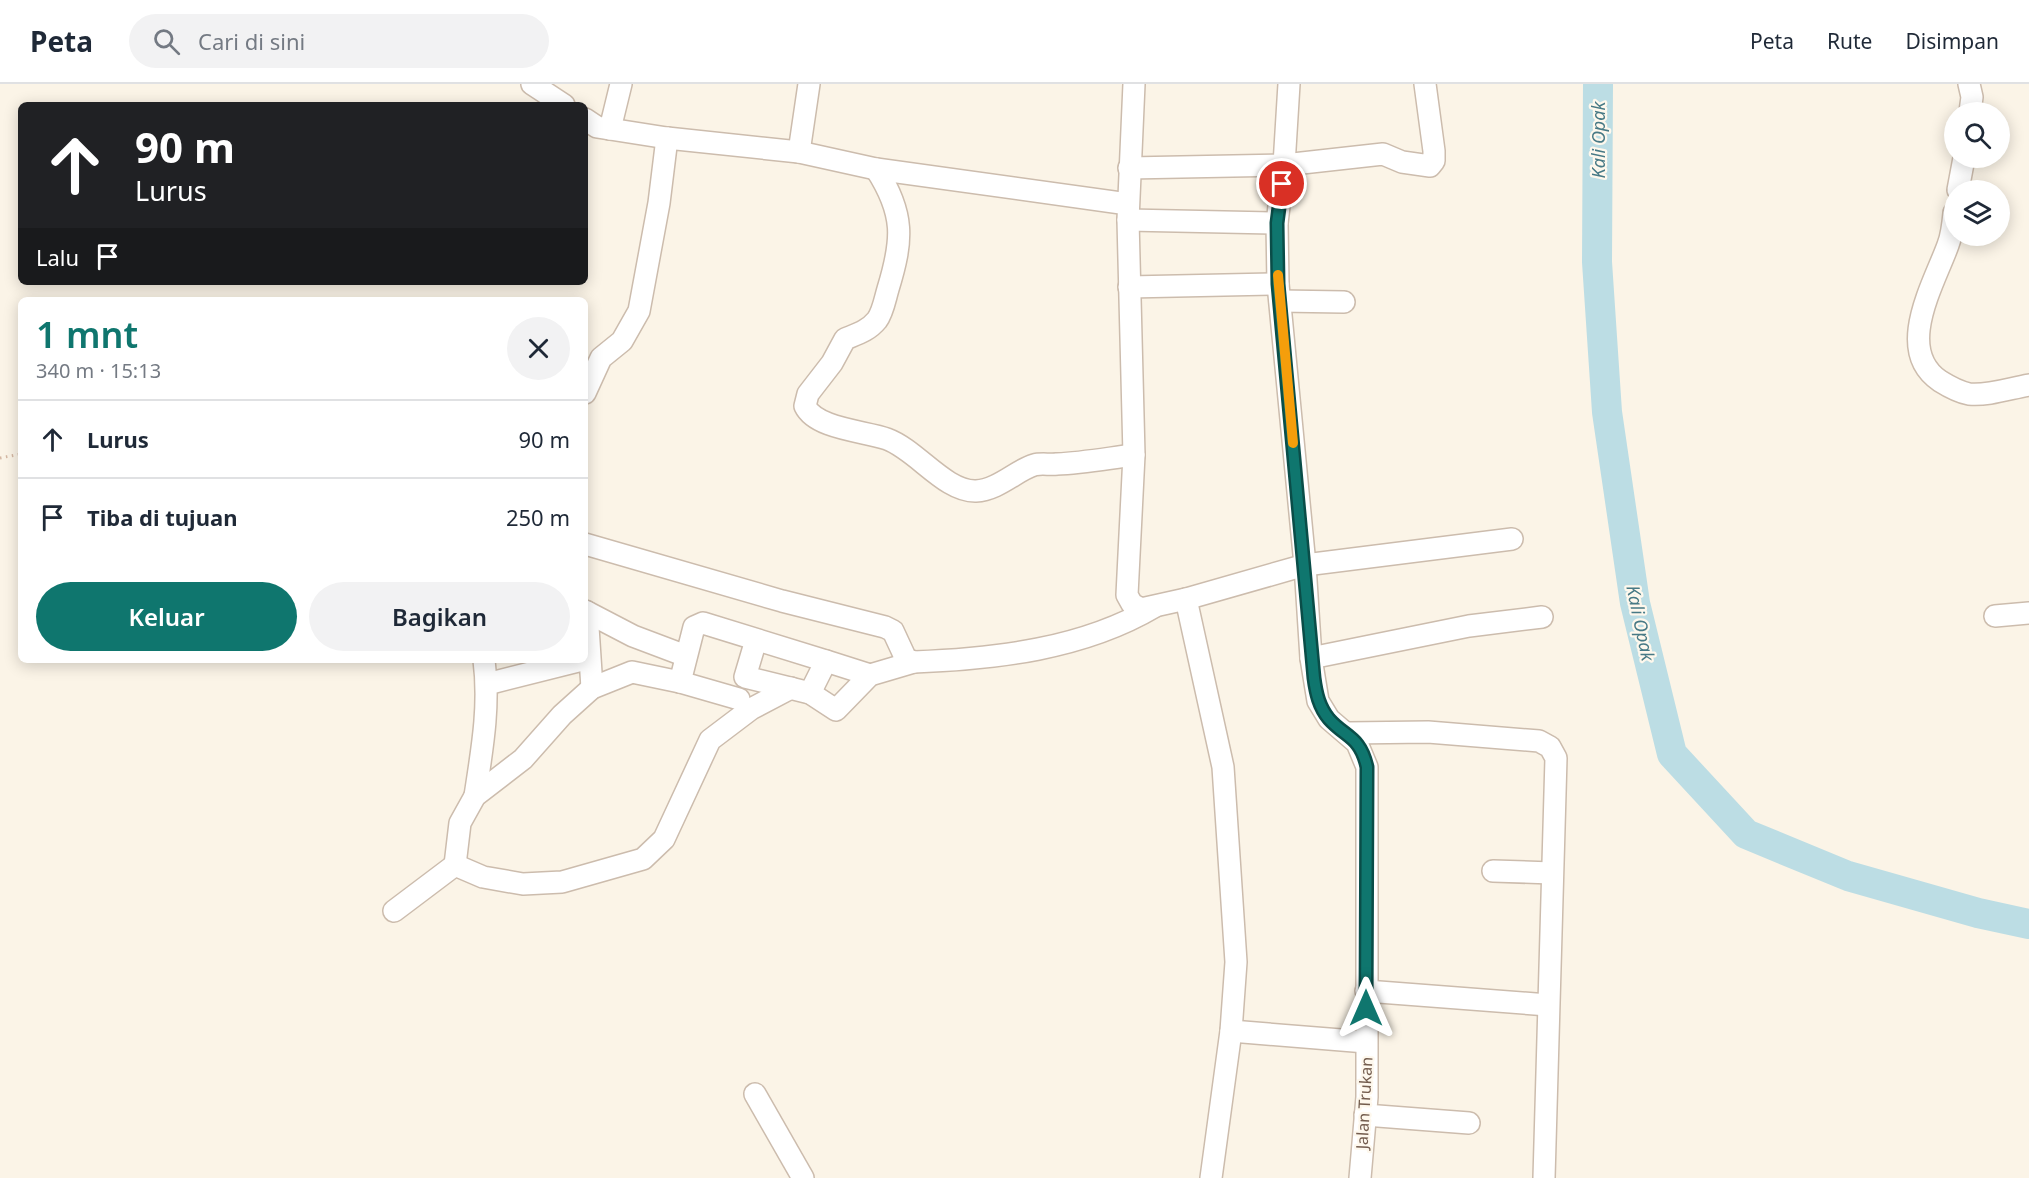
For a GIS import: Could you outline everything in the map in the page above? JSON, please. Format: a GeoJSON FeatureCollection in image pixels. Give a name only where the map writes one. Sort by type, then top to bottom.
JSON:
{"type":"FeatureCollection","features":[{"type":"Feature","properties":{"kind":"street"},"geometry":{"type":"LineString","coordinates":[[532,84],[559,102]]}},
{"type":"Feature","properties":{"kind":"street"},"geometry":{"type":"LineString","coordinates":[[610,129],[621,84]]}},
{"type":"Feature","properties":{"kind":"street"},"geometry":{"type":"LineString","coordinates":[[800,152],[809,84]]}},
{"type":"Feature","properties":{"kind":"street"},"geometry":{"type":"LineString","coordinates":[[1134,84],[1128,212],[1134,455],[1127,594],[1132,604],[1141,609],[1156,606],[1305,565],[1512,539]]}},
{"type":"Feature","properties":{"kind":"street","name":"Jalan Trukan"},"geometry":{"type":"LineString","coordinates":[[1289,84],[1284,165],[1277,223],[1279,293],[1305,565],[1311,658],[1318,701],[1329,719],[1348,733],[1365,758],[1367,777],[1365,1115],[1360,1178]]}},
{"type":"Feature","properties":{"kind":"street"},"geometry":{"type":"LineString","coordinates":[[1129,168],[1284,165],[1383,154],[1402,162],[1430,166],[1434,161],[1434,152],[1425,84]]}},
{"type":"Feature","properties":{"kind":"street"},"geometry":{"type":"LineString","coordinates":[[1969,84],[1971,102]]}},
{"type":"Feature","properties":{"kind":"street"},"geometry":{"type":"LineString","coordinates":[[588,121],[597,127],[667,138],[800,152],[876,169],[1128,212],[1277,223]]}},
{"type":"Feature","properties":{"kind":"street"},"geometry":{"type":"LineString","coordinates":[[588,386],[601,358],[622,341],[639,310],[659,203],[667,138]]}},
{"type":"Feature","properties":{"kind":"street"},"geometry":{"type":"LineString","coordinates":[[876,169],[887,186],[897,217],[899,251],[879,318],[857,335],[845,339],[832,363],[808,394],[805,406],[807,411],[830,423],[887,439],[900,445],[955,486],[974,491],[984,490],[1010,479],[1034,465],[1134,455]]}},
{"type":"Feature","properties":{"kind":"street"},"geometry":{"type":"LineString","coordinates":[[1948,246],[1922,318],[1918,337],[1919,355],[1926,369],[1937,379],[1968,394],[2029,385]]}},
{"type":"Feature","properties":{"kind":"street"},"geometry":{"type":"LineString","coordinates":[[1129,287],[1279,293],[1344,302]]}},
{"type":"Feature","properties":{"kind":"street"},"geometry":{"type":"LineString","coordinates":[[588,545],[782,601],[885,627],[893,631],[906,658],[914,662]]}},
{"type":"Feature","properties":{"kind":"street"},"geometry":{"type":"LineString","coordinates":[[1186,599],[1223,767],[1236,962],[1232,1031],[1211,1178]]}},
{"type":"Feature","properties":{"kind":"street"},"geometry":{"type":"LineString","coordinates":[[745,677],[801,691],[836,710],[870,675],[914,662],[1013,654],[1053,645],[1122,625],[1156,606]]}},
{"type":"Feature","properties":{"kind":"street"},"geometry":{"type":"LineString","coordinates":[[588,613],[633,636],[686,656]]}},
{"type":"Feature","properties":{"kind":"street"},"geometry":{"type":"LineString","coordinates":[[1995,616],[2029,613]]}},
{"type":"Feature","properties":{"kind":"street"},"geometry":{"type":"LineString","coordinates":[[1311,658],[1469,626],[1542,617]]}},
{"type":"Feature","properties":{"kind":"street"},"geometry":{"type":"LineString","coordinates":[[680,682],[694,627],[702,623],[870,675]]}},
{"type":"Feature","properties":{"kind":"street"},"geometry":{"type":"LineString","coordinates":[[732,723],[756,640]]}},
{"type":"Feature","properties":{"kind":"street"},"geometry":{"type":"LineString","coordinates":[[455,865],[483,877],[523,884],[562,882],[643,859],[664,839],[710,740],[751,709],[801,691],[826,661]]}},
{"type":"Feature","properties":{"kind":"street"},"geometry":{"type":"LineString","coordinates":[[394,911],[455,865],[460,823],[475,796],[485,734],[487,684],[484,663]]}},
{"type":"Feature","properties":{"kind":"street"},"geometry":{"type":"LineString","coordinates":[[487,684],[570,663]]}},
{"type":"Feature","properties":{"kind":"street"},"geometry":{"type":"LineString","coordinates":[[587,663],[592,688]]}},
{"type":"Feature","properties":{"kind":"street"},"geometry":{"type":"LineString","coordinates":[[475,796],[523,759],[562,715],[592,688],[632,672],[680,682],[739,699]]}},
{"type":"Feature","properties":{"kind":"street"},"geometry":{"type":"LineString","coordinates":[[1348,733],[1428,732],[1539,741],[1551,747],[1556,758],[1544,1178]]}},
{"type":"Feature","properties":{"kind":"street"},"geometry":{"type":"LineString","coordinates":[[1493,871],[1552,873]]}},
{"type":"Feature","properties":{"kind":"street"},"geometry":{"type":"LineString","coordinates":[[1366,991],[1548,1005]]}},
{"type":"Feature","properties":{"kind":"street"},"geometry":{"type":"LineString","coordinates":[[1232,1031],[1366,1042]]}},
{"type":"Feature","properties":{"kind":"street"},"geometry":{"type":"LineString","coordinates":[[755,1094],[802,1178]]}},
{"type":"Feature","properties":{"kind":"street"},"geometry":{"type":"LineString","coordinates":[[1365,1115],[1469,1123]]}},
{"type":"Feature","properties":{"kind":"path"},"geometry":{"type":"LineString","coordinates":[[0,458],[18,455]]}},
{"type":"Feature","properties":{"kind":"waterway","name":"Kali Opak"},"geometry":{"type":"LineString","coordinates":[[1598,84],[1597,262],[1607,412],[1635,603],[1672,754],[1746,834],[1848,876],[1978,913],[2029,924]]}},
{"type":"Feature","properties":{"kind":"slow traffic"},"geometry":{"type":"LineString","coordinates":[[1278,275],[1293,443]]}},
{"type":"Feature","properties":{"kind":"route"},"geometry":{"type":"LineString","coordinates":[[1282,184],[1277,223],[1278,284],[1305,565],[1311,658],[1318,701],[1329,719],[1357,743],[1367,767],[1366,1008]]}}]}
